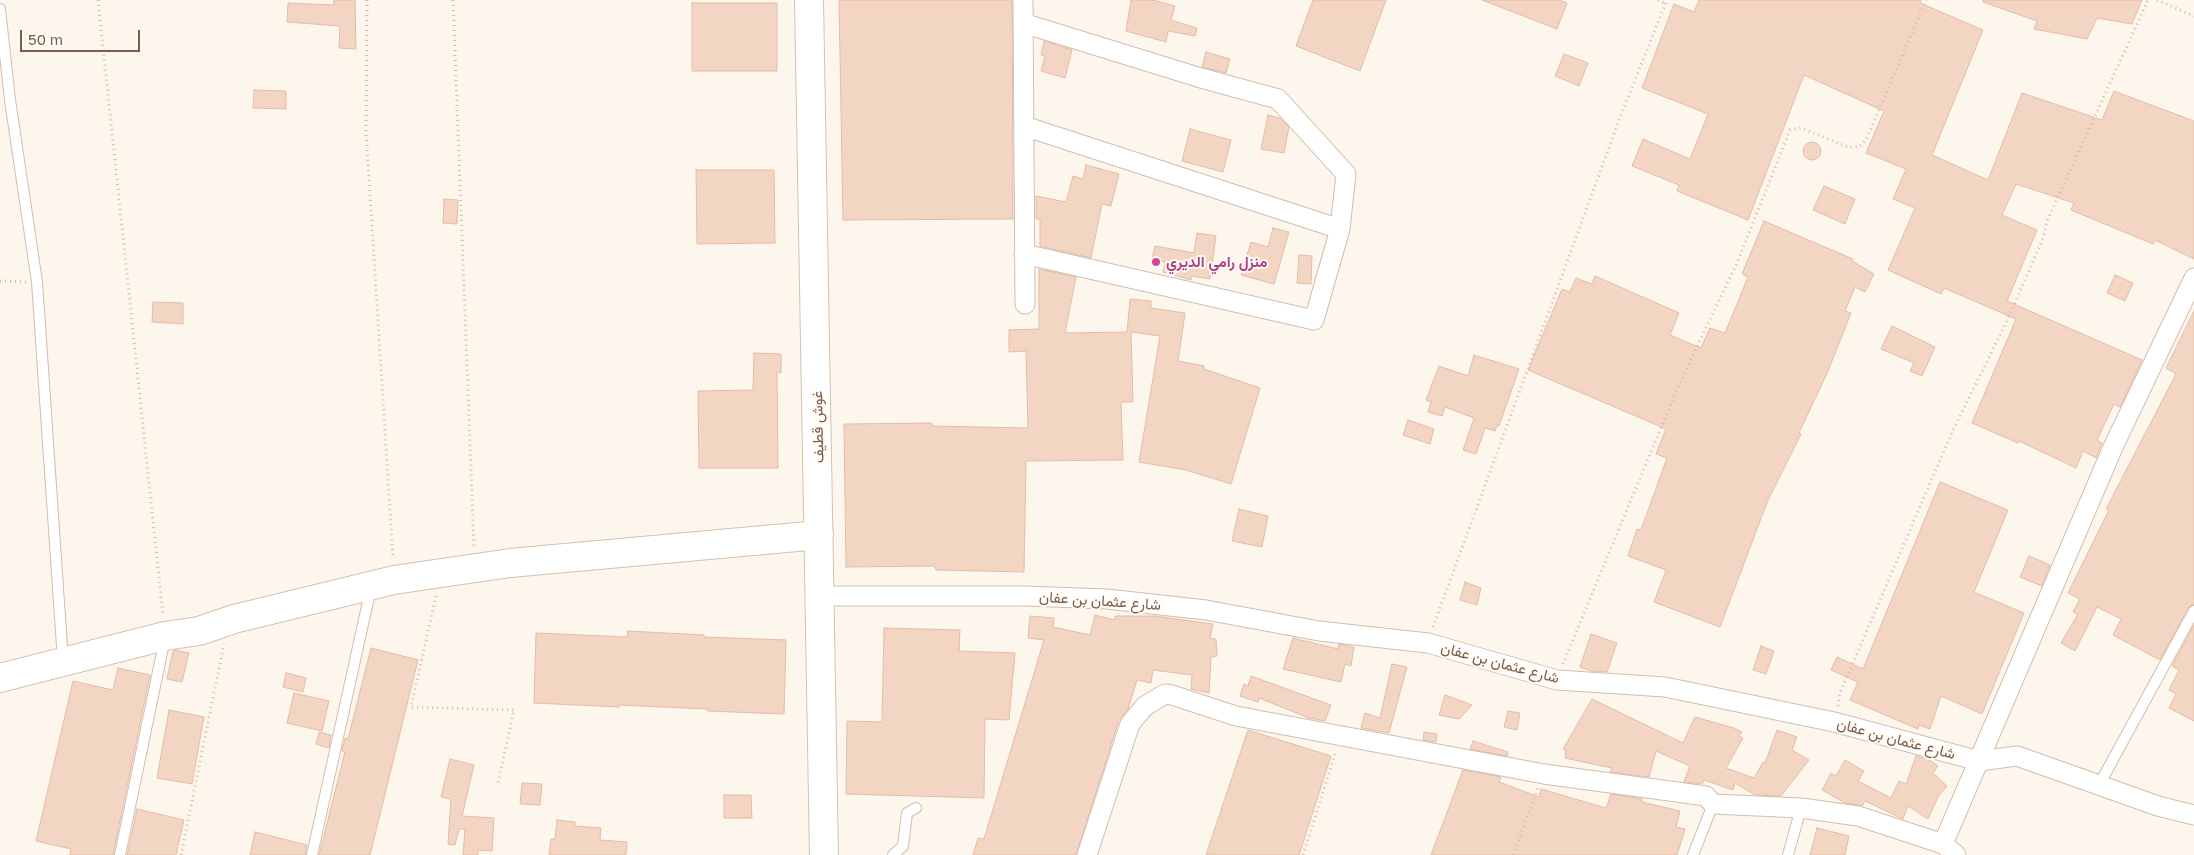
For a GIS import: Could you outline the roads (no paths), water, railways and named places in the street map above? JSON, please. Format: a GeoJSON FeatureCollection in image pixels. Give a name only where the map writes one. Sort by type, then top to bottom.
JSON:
{"type":"FeatureCollection","features":[{"type":"Feature","properties":{"kind":"main road","name":"غوش قطيف"},"geometry":{"type":"LineString","coordinates":[[809,0],[820,535],[824,855]]}},
{"type":"Feature","properties":{"kind":"main road"},"geometry":{"type":"LineString","coordinates":[[0,678],[165,636],[199,631],[229,621],[383,582],[510,563],[820,535]]}},
{"type":"Feature","properties":{"kind":"street"},"geometry":{"type":"LineString","coordinates":[[1023,0],[1025,304]]}},
{"type":"Feature","properties":{"kind":"street"},"geometry":{"type":"LineString","coordinates":[[1023,23],[1201,78],[1278,99],[1346,174],[1340,228],[1314,320],[1024,254]]}},
{"type":"Feature","properties":{"kind":"street"},"geometry":{"type":"LineString","coordinates":[[1024,126],[1340,228]]}},
{"type":"Feature","properties":{"kind":"street"},"geometry":{"type":"LineString","coordinates":[[1087,855],[1130,724],[1145,706],[1164,694],[1236,716],[1544,774],[1706,796],[1714,804],[1800,808],[1858,816],[1949,849],[1979,761],[2114,445],[2194,278]]}},
{"type":"Feature","properties":{"kind":"street","name":"شارع عثمان بن عفان"},"geometry":{"type":"LineString","coordinates":[[820,596],[1024,596],[1107,599],[1206,610],[1319,631],[1428,643],[1556,680],[1665,687],[1834,722],[1979,761],[2017,756],[2194,815]]}},
{"type":"Feature","properties":{"kind":"lane"},"geometry":{"type":"LineString","coordinates":[[0,9],[5,101],[36,282],[63,662]]}},
{"type":"Feature","properties":{"kind":"lane"},"geometry":{"type":"LineString","coordinates":[[312,855],[383,582]]}},
{"type":"Feature","properties":{"kind":"lane"},"geometry":{"type":"LineString","coordinates":[[2098,784],[2194,611]]}},
{"type":"Feature","properties":{"kind":"lane"},"geometry":{"type":"LineString","coordinates":[[120,855],[165,636]]}},
{"type":"Feature","properties":{"kind":"lane"},"geometry":{"type":"LineString","coordinates":[[1693,855],[1714,804]]}},
{"type":"Feature","properties":{"kind":"lane"},"geometry":{"type":"LineString","coordinates":[[893,855],[903,846],[907,813],[916,808]]}},
{"type":"Feature","properties":{"kind":"lane"},"geometry":{"type":"LineString","coordinates":[[1788,855],[1800,808]]}},
{"type":"Feature","properties":{"kind":"place","name":"منزل رامي الديري"},"geometry":{"type":"Point","coordinates":[1156,262]}}]}
